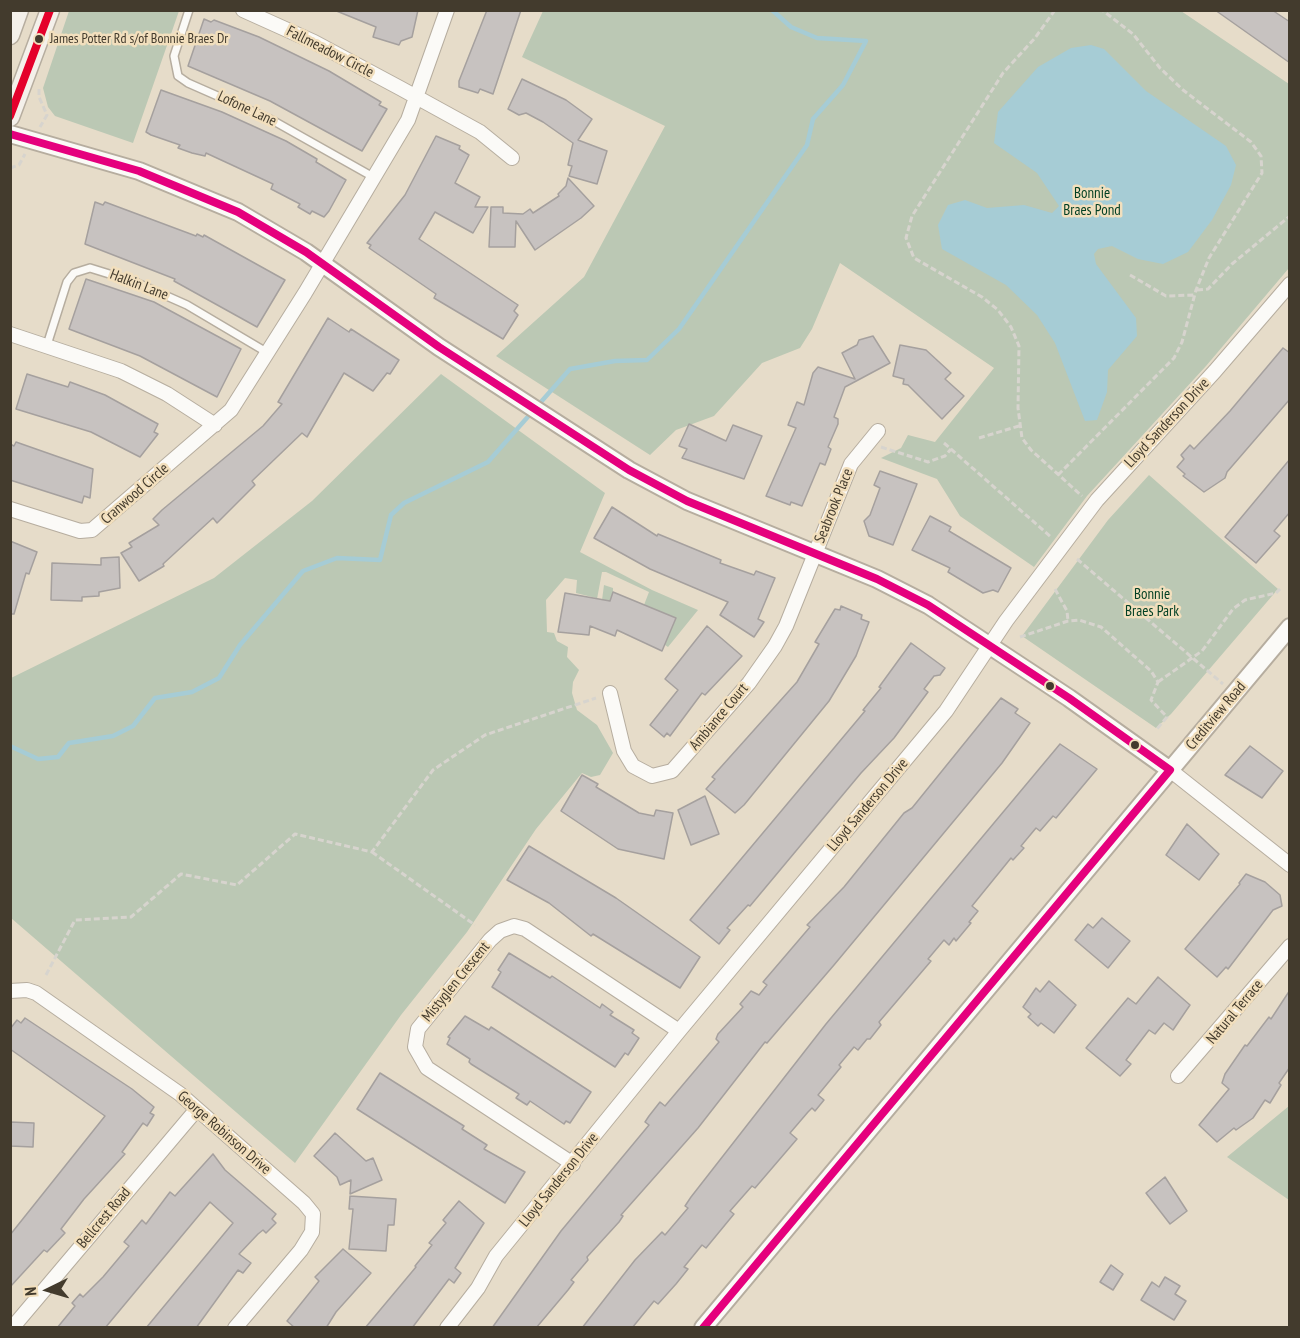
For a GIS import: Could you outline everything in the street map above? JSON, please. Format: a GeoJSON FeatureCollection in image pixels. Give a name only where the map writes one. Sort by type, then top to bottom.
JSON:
{"type":"FeatureCollection","features":[{"type":"Feature","properties":{"kind":"main road"},"geometry":{"type":"LineString","coordinates":[[10,35],[19,10]]}},
{"type":"Feature","properties":{"kind":"main road"},"geometry":{"type":"LineString","coordinates":[[10,117],[50,10]]}},
{"type":"Feature","properties":{"kind":"street","name":"Fallmeadow Circle"},"geometry":{"type":"LineString","coordinates":[[243,10],[314,42],[480,132],[512,158]]}},
{"type":"Feature","properties":{"kind":"street"},"geometry":{"type":"LineString","coordinates":[[323,263],[408,120],[447,10]]}},
{"type":"Feature","properties":{"kind":"street"},"geometry":{"type":"LineString","coordinates":[[10,134],[140,171],[190,190],[249,218],[323,263],[439,347],[630,470],[687,501],[898,589],[991,645],[1140,746],[1290,866]]}},
{"type":"Feature","properties":{"kind":"street","name":"Cranwood Circle"},"geometry":{"type":"LineString","coordinates":[[10,509],[80,531],[92,530],[215,425],[242,396],[323,263]]}},
{"type":"Feature","properties":{"kind":"street","name":"Lloyd Sanderson Drive"},"geometry":{"type":"LineString","coordinates":[[447,1328],[478,1288],[496,1256],[679,1031],[941,718],[1092,506],[1215,371],[1290,284]]}},
{"type":"Feature","properties":{"kind":"street"},"geometry":{"type":"LineString","coordinates":[[10,334],[47,345],[145,382],[215,425]]}},
{"type":"Feature","properties":{"kind":"street","name":"Seabrook Place"},"geometry":{"type":"LineString","coordinates":[[815,553],[851,464],[874,436]]}},
{"type":"Feature","properties":{"kind":"street","name":"Ambiance Court"},"geometry":{"type":"LineString","coordinates":[[610,693],[624,751],[633,766],[652,776],[672,771],[749,682],[775,646],[786,626],[815,553]]}},
{"type":"Feature","properties":{"kind":"street","name":"Creditview Road"},"geometry":{"type":"LineString","coordinates":[[703,1328],[1290,627]]}},
{"type":"Feature","properties":{"kind":"street","name":"Mistyglen Crescent"},"geometry":{"type":"LineString","coordinates":[[573,1164],[427,1068],[415,1047],[418,1029],[490,940],[500,930],[514,926],[525,929],[679,1031]]}},
{"type":"Feature","properties":{"kind":"street","name":"Natural Terrace"},"geometry":{"type":"LineString","coordinates":[[1178,1076],[1290,946]]}},
{"type":"Feature","properties":{"kind":"street","name":"George Robinson Drive"},"geometry":{"type":"LineString","coordinates":[[10,991],[27,990],[36,993],[131,1059],[197,1109],[304,1203],[313,1214],[312,1232],[301,1250],[235,1328]]}},
{"type":"Feature","properties":{"kind":"street","name":"Bellcrest Road"},"geometry":{"type":"LineString","coordinates":[[12,1328],[197,1109]]}},
{"type":"Feature","properties":{"kind":"lane","name":"Lofone Lane"},"geometry":{"type":"LineString","coordinates":[[189,10],[174,56],[178,76],[188,83],[272,120],[375,178]]}},
{"type":"Feature","properties":{"kind":"lane","name":"Halkin Lane"},"geometry":{"type":"LineString","coordinates":[[47,345],[67,282],[74,273],[90,268],[135,282],[187,304],[268,353]]}},
{"type":"Feature","properties":{"kind":"path"},"geometry":{"type":"LineString","coordinates":[[1055,10],[1004,73],[912,216],[906,238],[914,258],[982,297],[998,310],[1011,327],[1019,346],[1019,426],[1031,450],[1092,506]]}},
{"type":"Feature","properties":{"kind":"path"},"geometry":{"type":"LineString","coordinates":[[1058,475],[1174,358],[1182,342],[1194,295],[1209,258],[1262,173],[1261,156],[1251,142],[1184,90],[1160,68],[1133,34],[1102,10]]}},
{"type":"Feature","properties":{"kind":"path"},"geometry":{"type":"LineString","coordinates":[[10,168],[19,165]]}},
{"type":"Feature","properties":{"kind":"path"},"geometry":{"type":"LineString","coordinates":[[1196,290],[1208,289],[1232,264],[1290,216]]}},
{"type":"Feature","properties":{"kind":"path"},"geometry":{"type":"LineString","coordinates":[[1130,275],[1166,296],[1194,295]]}},
{"type":"Feature","properties":{"kind":"path"},"geometry":{"type":"LineString","coordinates":[[979,438],[1019,426]]}},
{"type":"Feature","properties":{"kind":"path"},"geometry":{"type":"LineString","coordinates":[[874,436],[928,462],[945,456],[951,449]]}},
{"type":"Feature","properties":{"kind":"path"},"geometry":{"type":"LineString","coordinates":[[944,443],[1053,538]]}},
{"type":"Feature","properties":{"kind":"path"},"geometry":{"type":"LineString","coordinates":[[1077,559],[1227,687]]}},
{"type":"Feature","properties":{"kind":"path"},"geometry":{"type":"LineString","coordinates":[[1055,589],[1067,611],[1068,621]]}},
{"type":"Feature","properties":{"kind":"path"},"geometry":{"type":"LineString","coordinates":[[1156,730],[1167,717],[1151,700],[1158,682],[1193,658],[1210,642],[1233,609],[1245,600],[1276,593],[1280,589]]}},
{"type":"Feature","properties":{"kind":"path"},"geometry":{"type":"LineString","coordinates":[[1020,637],[1068,621],[1079,620],[1101,627],[1151,671],[1158,682]]}},
{"type":"Feature","properties":{"kind":"path"},"geometry":{"type":"LineString","coordinates":[[372,852],[433,770],[485,735],[610,693]]}},
{"type":"Feature","properties":{"kind":"path"},"geometry":{"type":"LineString","coordinates":[[46,975],[75,920],[131,916],[181,874],[237,885],[295,834],[372,852],[475,925]]}},
{"type":"Feature","properties":{"kind":"green space"},"geometry":{"type":"Polygon","coordinates":[[[69,11],[179,11],[133,143],[55,116],[48,107],[43,88],[69,11]]]}},
{"type":"Feature","properties":{"kind":"green space","name":"Bonnie Braes Pond"},"geometry":{"type":"Polygon","coordinates":[[[543,11],[1181,11],[1289,84],[1289,268],[1206,366],[1087,496],[1034,567],[960,516],[937,479],[881,458],[901,448],[908,435],[935,442],[994,368],[840,263],[812,329],[800,348],[762,363],[714,416],[676,430],[650,455],[496,356],[584,277],[665,126],[522,57],[543,11]]]}},
{"type":"Feature","properties":{"kind":"green space"},"geometry":{"type":"Polygon","coordinates":[[[441,374],[605,493],[580,552],[652,590],[698,610],[668,647],[665,645],[675,618],[644,605],[649,592],[606,572],[602,572],[597,599],[602,600],[604,585],[613,588],[613,592],[603,618],[593,615],[596,598],[576,593],[577,580],[565,578],[546,600],[547,632],[554,633],[557,641],[568,647],[567,657],[579,670],[573,682],[572,693],[577,710],[597,725],[613,753],[600,775],[591,777],[582,773],[536,829],[467,932],[401,1015],[295,1163],[11,918],[11,678],[214,578],[312,501],[441,374]]]}},
{"type":"Feature","properties":{"kind":"green space","name":"Bonnie Braes Park"},"geometry":{"type":"Polygon","coordinates":[[[1149,475],[1278,589],[1171,714],[1156,728],[1022,636],[1108,520],[1149,475]]]}},
{"type":"Feature","properties":{"kind":"green space"},"geometry":{"type":"Polygon","coordinates":[[[1289,1106],[1289,1200],[1227,1157],[1289,1106]]]}},
{"type":"Feature","properties":{"kind":"water"},"geometry":{"type":"Polygon","coordinates":[[[1091,45],[1104,49],[1146,91],[1226,146],[1236,165],[1231,185],[1212,220],[1188,252],[1163,264],[1138,259],[1112,246],[1098,249],[1094,254],[1096,264],[1136,318],[1137,336],[1108,370],[1107,392],[1097,420],[1085,421],[1055,343],[1037,315],[1006,285],[942,249],[938,225],[948,205],[965,200],[987,208],[1024,205],[1052,213],[1059,206],[1037,173],[994,143],[998,112],[1038,67],[1071,48],[1091,45]]]}},
{"type":"Feature","properties":{"kind":"building"},"geometry":{"type":"Polygon","coordinates":[[[334,10],[418,10],[412,37],[401,41],[399,45],[373,37],[376,27],[334,10]]]}},
{"type":"Feature","properties":{"kind":"building"},"geometry":{"type":"Polygon","coordinates":[[[487,10],[521,10],[493,94],[480,89],[478,93],[459,87],[459,81],[487,10]]]}},
{"type":"Feature","properties":{"kind":"building"},"geometry":{"type":"Polygon","coordinates":[[[1215,10],[1272,10],[1290,22],[1290,63],[1215,10]]]}},
{"type":"Feature","properties":{"kind":"building"},"geometry":{"type":"Polygon","coordinates":[[[204,19],[211,22],[214,20],[259,37],[329,71],[381,102],[379,105],[387,109],[362,151],[270,101],[188,66],[204,19]]]}},
{"type":"Feature","properties":{"kind":"building"},"geometry":{"type":"Polygon","coordinates":[[[522,79],[566,100],[592,119],[578,140],[607,151],[597,184],[569,176],[572,166],[568,165],[573,143],[526,113],[519,115],[508,109],[522,79]]]}},
{"type":"Feature","properties":{"kind":"building"},"geometry":{"type":"Polygon","coordinates":[[[161,90],[222,112],[286,141],[317,159],[316,162],[346,180],[329,211],[324,217],[312,211],[310,214],[298,207],[300,204],[271,189],[273,184],[206,153],[205,156],[192,153],[178,148],[180,145],[146,132],[161,90]]]}},
{"type":"Feature","properties":{"kind":"building"},"geometry":{"type":"Polygon","coordinates":[[[436,136],[460,146],[459,149],[469,155],[455,183],[480,197],[475,207],[488,207],[473,233],[435,212],[419,239],[518,305],[514,311],[518,315],[503,339],[434,298],[436,294],[369,248],[371,245],[367,243],[405,195],[436,136]]]}},
{"type":"Feature","properties":{"kind":"building"},"geometry":{"type":"Polygon","coordinates":[[[568,178],[594,206],[581,218],[535,250],[516,221],[515,247],[489,247],[491,207],[503,207],[503,213],[523,214],[530,209],[533,213],[559,196],[568,178]]]}},
{"type":"Feature","properties":{"kind":"building"},"geometry":{"type":"Polygon","coordinates":[[[95,202],[103,205],[105,202],[196,236],[197,234],[203,237],[204,235],[285,280],[257,327],[174,281],[175,279],[85,244],[95,202]]]}},
{"type":"Feature","properties":{"kind":"building"},"geometry":{"type":"Polygon","coordinates":[[[86,279],[154,302],[241,349],[217,397],[140,356],[69,329],[86,279]]]}},
{"type":"Feature","properties":{"kind":"building"},"geometry":{"type":"Polygon","coordinates":[[[328,318],[349,332],[351,329],[399,360],[390,374],[387,373],[373,391],[344,373],[307,437],[302,433],[252,481],[255,485],[217,523],[213,518],[163,564],[164,566],[139,581],[121,553],[132,547],[129,543],[159,525],[153,519],[162,510],[263,426],[282,404],[278,402],[328,318]]]}},
{"type":"Feature","properties":{"kind":"building"},"geometry":{"type":"Polygon","coordinates":[[[873,336],[890,363],[845,387],[834,417],[838,419],[838,424],[828,447],[831,449],[825,465],[820,463],[802,506],[791,502],[790,505],[766,496],[796,428],[788,425],[797,402],[804,405],[813,373],[818,367],[855,379],[842,353],[857,345],[859,340],[873,336]]]}},
{"type":"Feature","properties":{"kind":"building"},"geometry":{"type":"Polygon","coordinates":[[[900,345],[926,350],[951,373],[945,379],[964,396],[942,419],[908,385],[903,384],[904,379],[893,376],[900,345]]]}},
{"type":"Feature","properties":{"kind":"building"},"geometry":{"type":"Polygon","coordinates":[[[1283,348],[1290,353],[1290,399],[1227,472],[1225,478],[1204,492],[1183,476],[1185,474],[1177,467],[1184,459],[1181,455],[1190,445],[1194,449],[1230,411],[1283,348]]]}},
{"type":"Feature","properties":{"kind":"building"},"geometry":{"type":"Polygon","coordinates":[[[27,374],[68,387],[70,382],[105,395],[158,424],[154,432],[158,434],[140,457],[91,432],[16,409],[27,374]]]}},
{"type":"Feature","properties":{"kind":"building"},"geometry":{"type":"Polygon","coordinates":[[[689,424],[726,441],[733,425],[762,436],[744,479],[682,458],[687,449],[679,446],[689,424]]]}},
{"type":"Feature","properties":{"kind":"building"},"geometry":{"type":"Polygon","coordinates":[[[16,442],[93,469],[90,498],[84,496],[82,503],[10,480],[10,444],[14,446],[16,442]]]}},
{"type":"Feature","properties":{"kind":"building"},"geometry":{"type":"Polygon","coordinates":[[[1290,459],[1290,512],[1274,531],[1280,536],[1256,563],[1225,537],[1290,459]]]}},
{"type":"Feature","properties":{"kind":"building"},"geometry":{"type":"Polygon","coordinates":[[[880,471],[917,484],[893,545],[869,536],[864,521],[870,515],[880,488],[874,485],[880,471]]]}},
{"type":"Feature","properties":{"kind":"building"},"geometry":{"type":"Polygon","coordinates":[[[612,507],[657,536],[658,534],[721,560],[720,563],[754,575],[756,571],[775,578],[758,619],[764,622],[754,637],[720,615],[728,602],[650,569],[594,538],[612,507]]]}},
{"type":"Feature","properties":{"kind":"building"},"geometry":{"type":"Polygon","coordinates":[[[930,516],[951,527],[949,531],[1011,568],[998,592],[993,590],[983,593],[948,572],[950,568],[912,550],[930,516]]]}},
{"type":"Feature","properties":{"kind":"building"},"geometry":{"type":"Polygon","coordinates":[[[10,541],[37,552],[29,574],[26,573],[14,614],[10,614],[10,541]]]}},
{"type":"Feature","properties":{"kind":"building"},"geometry":{"type":"Polygon","coordinates":[[[119,557],[120,588],[99,592],[99,596],[82,597],[82,601],[51,600],[52,563],[101,565],[101,558],[119,557]]]}},
{"type":"Feature","properties":{"kind":"building"},"geometry":{"type":"Polygon","coordinates":[[[613,592],[676,618],[662,651],[617,630],[615,636],[590,626],[589,635],[558,632],[565,593],[610,601],[613,592]]]}},
{"type":"Feature","properties":{"kind":"building"},"geometry":{"type":"Polygon","coordinates":[[[841,606],[862,615],[861,619],[869,622],[856,656],[829,701],[735,813],[706,789],[715,779],[712,777],[797,682],[819,644],[815,642],[835,609],[840,610],[841,606]]]}},
{"type":"Feature","properties":{"kind":"building"},"geometry":{"type":"Polygon","coordinates":[[[707,626],[742,656],[705,695],[702,693],[670,736],[667,733],[664,737],[650,725],[678,690],[665,679],[707,626]]]}},
{"type":"Feature","properties":{"kind":"building"},"geometry":{"type":"Polygon","coordinates":[[[911,643],[945,668],[940,675],[934,676],[924,689],[928,692],[894,738],[861,773],[750,906],[748,905],[727,928],[730,930],[719,944],[690,920],[865,711],[863,710],[881,688],[879,687],[911,643]]]}},
{"type":"Feature","properties":{"kind":"building"},"geometry":{"type":"Polygon","coordinates":[[[1001,698],[1018,709],[1015,713],[1030,723],[1002,763],[834,965],[767,1043],[765,1042],[698,1128],[621,1215],[623,1216],[619,1222],[587,1257],[588,1260],[571,1280],[574,1282],[568,1290],[536,1328],[492,1328],[561,1231],[649,1125],[645,1122],[660,1102],[665,1106],[719,1042],[716,1039],[718,1034],[743,1007],[740,1004],[751,991],[759,995],[767,985],[763,982],[810,927],[807,925],[844,887],[904,813],[912,808],[1001,698]]]}},
{"type":"Feature","properties":{"kind":"building"},"geometry":{"type":"Polygon","coordinates":[[[1060,744],[1097,769],[1056,818],[1053,816],[1040,831],[1036,828],[1021,846],[1024,848],[1013,860],[1011,858],[972,906],[978,911],[969,922],[971,923],[956,941],[954,938],[949,945],[944,940],[928,959],[931,961],[879,1022],[881,1025],[870,1039],[867,1039],[858,1050],[854,1047],[839,1065],[841,1067],[818,1095],[824,1100],[815,1111],[812,1108],[790,1133],[797,1139],[755,1188],[752,1186],[730,1211],[734,1214],[706,1248],[702,1245],[684,1267],[688,1269],[676,1284],[658,1304],[654,1301],[632,1328],[582,1328],[635,1260],[662,1232],[665,1235],[688,1208],[685,1206],[691,1197],[826,1024],[1060,744]]]}},
{"type":"Feature","properties":{"kind":"building"},"geometry":{"type":"Polygon","coordinates":[[[1250,746],[1283,771],[1262,798],[1225,775],[1250,746]]]}},
{"type":"Feature","properties":{"kind":"building"},"geometry":{"type":"Polygon","coordinates":[[[582,775],[598,784],[596,787],[639,813],[654,816],[656,810],[673,813],[664,859],[618,849],[561,811],[582,775]]]}},
{"type":"Feature","properties":{"kind":"building"},"geometry":{"type":"Polygon","coordinates":[[[705,796],[719,834],[691,845],[678,810],[705,796]]]}},
{"type":"Feature","properties":{"kind":"building"},"geometry":{"type":"Polygon","coordinates":[[[1187,824],[1219,854],[1199,880],[1166,855],[1187,824]]]}},
{"type":"Feature","properties":{"kind":"building"},"geometry":{"type":"Polygon","coordinates":[[[529,846],[616,898],[700,957],[680,988],[593,934],[591,936],[549,903],[507,880],[529,846]]]}},
{"type":"Feature","properties":{"kind":"building"},"geometry":{"type":"Polygon","coordinates":[[[1246,874],[1265,882],[1280,895],[1282,906],[1273,910],[1228,969],[1226,967],[1217,977],[1185,949],[1246,874]]]}},
{"type":"Feature","properties":{"kind":"building"},"geometry":{"type":"Polygon","coordinates":[[[1102,918],[1130,941],[1108,968],[1075,940],[1088,924],[1093,928],[1102,918]]]}},
{"type":"Feature","properties":{"kind":"building"},"geometry":{"type":"Polygon","coordinates":[[[509,953],[550,978],[552,976],[600,1008],[602,1004],[613,1012],[610,1015],[634,1030],[632,1033],[639,1038],[628,1055],[625,1053],[615,1067],[492,987],[501,972],[498,970],[509,953]]]}},
{"type":"Feature","properties":{"kind":"building"},"geometry":{"type":"Polygon","coordinates":[[[1158,977],[1190,1005],[1173,1030],[1164,1023],[1155,1034],[1149,1030],[1126,1060],[1131,1064],[1120,1076],[1086,1048],[1128,998],[1136,1004],[1158,977]]]}},
{"type":"Feature","properties":{"kind":"building"},"geometry":{"type":"Polygon","coordinates":[[[1049,981],[1076,1005],[1054,1033],[1041,1023],[1038,1026],[1028,1017],[1031,1014],[1023,1007],[1036,988],[1040,992],[1049,981]]]}},
{"type":"Feature","properties":{"kind":"building"},"geometry":{"type":"Polygon","coordinates":[[[1290,990],[1290,1067],[1279,1083],[1281,1085],[1270,1103],[1265,1100],[1253,1118],[1236,1130],[1234,1128],[1217,1142],[1199,1125],[1229,1089],[1222,1083],[1225,1074],[1245,1045],[1247,1046],[1269,1017],[1271,1019],[1290,990]]]}},
{"type":"Feature","properties":{"kind":"building"},"geometry":{"type":"Polygon","coordinates":[[[465,1016],[489,1030],[491,1027],[591,1092],[570,1123],[566,1121],[564,1124],[530,1101],[527,1105],[516,1098],[519,1094],[471,1064],[470,1059],[447,1044],[450,1038],[448,1037],[465,1016]]]}},
{"type":"Feature","properties":{"kind":"building"},"geometry":{"type":"Polygon","coordinates":[[[25,1018],[132,1089],[154,1107],[150,1113],[154,1115],[147,1126],[143,1123],[122,1152],[125,1154],[84,1199],[61,1229],[65,1233],[47,1252],[44,1250],[10,1287],[10,1235],[105,1116],[10,1049],[10,1029],[17,1020],[21,1023],[25,1018]]]}},
{"type":"Feature","properties":{"kind":"building"},"geometry":{"type":"Polygon","coordinates":[[[380,1073],[464,1126],[462,1129],[487,1145],[484,1149],[525,1172],[505,1203],[357,1109],[380,1073]]]}},
{"type":"Feature","properties":{"kind":"building"},"geometry":{"type":"Polygon","coordinates":[[[10,1122],[34,1123],[33,1147],[10,1146],[10,1122]]]}},
{"type":"Feature","properties":{"kind":"building"},"geometry":{"type":"Polygon","coordinates":[[[335,1133],[366,1161],[373,1158],[382,1180],[350,1194],[351,1180],[340,1185],[337,1177],[314,1156],[335,1133]]]}},
{"type":"Feature","properties":{"kind":"building"},"geometry":{"type":"Polygon","coordinates":[[[213,1154],[225,1170],[276,1214],[272,1219],[276,1223],[266,1233],[263,1230],[258,1234],[239,1254],[251,1263],[243,1273],[238,1270],[196,1328],[146,1328],[233,1223],[210,1202],[105,1328],[57,1328],[75,1306],[72,1303],[80,1294],[83,1297],[103,1277],[129,1246],[124,1242],[142,1220],[146,1224],[170,1192],[175,1196],[213,1154]]]}},
{"type":"Feature","properties":{"kind":"building"},"geometry":{"type":"Polygon","coordinates":[[[1165,1177],[1187,1211],[1170,1224],[1146,1193],[1165,1177]]]}},
{"type":"Feature","properties":{"kind":"building"},"geometry":{"type":"Polygon","coordinates":[[[350,1196],[396,1199],[394,1225],[388,1225],[386,1251],[349,1249],[353,1209],[349,1209],[350,1196]]]}},
{"type":"Feature","properties":{"kind":"building"},"geometry":{"type":"Polygon","coordinates":[[[459,1201],[484,1223],[455,1268],[461,1273],[454,1283],[449,1279],[412,1328],[365,1328],[416,1267],[432,1245],[429,1243],[446,1223],[443,1220],[459,1201]]]}},
{"type":"Feature","properties":{"kind":"building"},"geometry":{"type":"Polygon","coordinates":[[[343,1249],[371,1273],[336,1312],[326,1328],[295,1328],[287,1321],[319,1281],[315,1277],[343,1249]]]}},
{"type":"Feature","properties":{"kind":"building"},"geometry":{"type":"Polygon","coordinates":[[[1111,1265],[1123,1274],[1113,1290],[1100,1282],[1111,1265]]]}},
{"type":"Feature","properties":{"kind":"building"},"geometry":{"type":"Polygon","coordinates":[[[1165,1277],[1180,1286],[1175,1294],[1186,1301],[1174,1320],[1141,1300],[1152,1282],[1159,1287],[1165,1277]]]}},
{"type":"Feature","properties":{"kind":"waterway"},"geometry":{"type":"LineString","coordinates":[[10,746],[38,759],[58,757],[69,743],[113,736],[133,726],[155,698],[192,692],[219,678],[240,645],[303,571],[337,558],[380,560],[391,515],[404,503],[488,462],[570,369],[615,361],[647,360],[679,329],[807,145],[813,119],[843,85],[866,41],[817,38],[791,27],[772,10]]}},
{"type":"Feature","properties":{"kind":"transit line"},"geometry":{"type":"LineString","coordinates":[[10,116],[50,10]]}},
{"type":"Feature","properties":{"kind":"transit line"},"geometry":{"type":"LineString","coordinates":[[10,134],[139,171],[238,212],[306,252],[439,347],[629,470],[687,501],[877,579],[928,605],[1069,698],[1170,770],[703,1328]]}},
{"type":"Feature","properties":{"kind":"place","name":"James Potter Rd s/of Bonnie Braes Dr"},"geometry":{"type":"Point","coordinates":[39,39]}}]}
